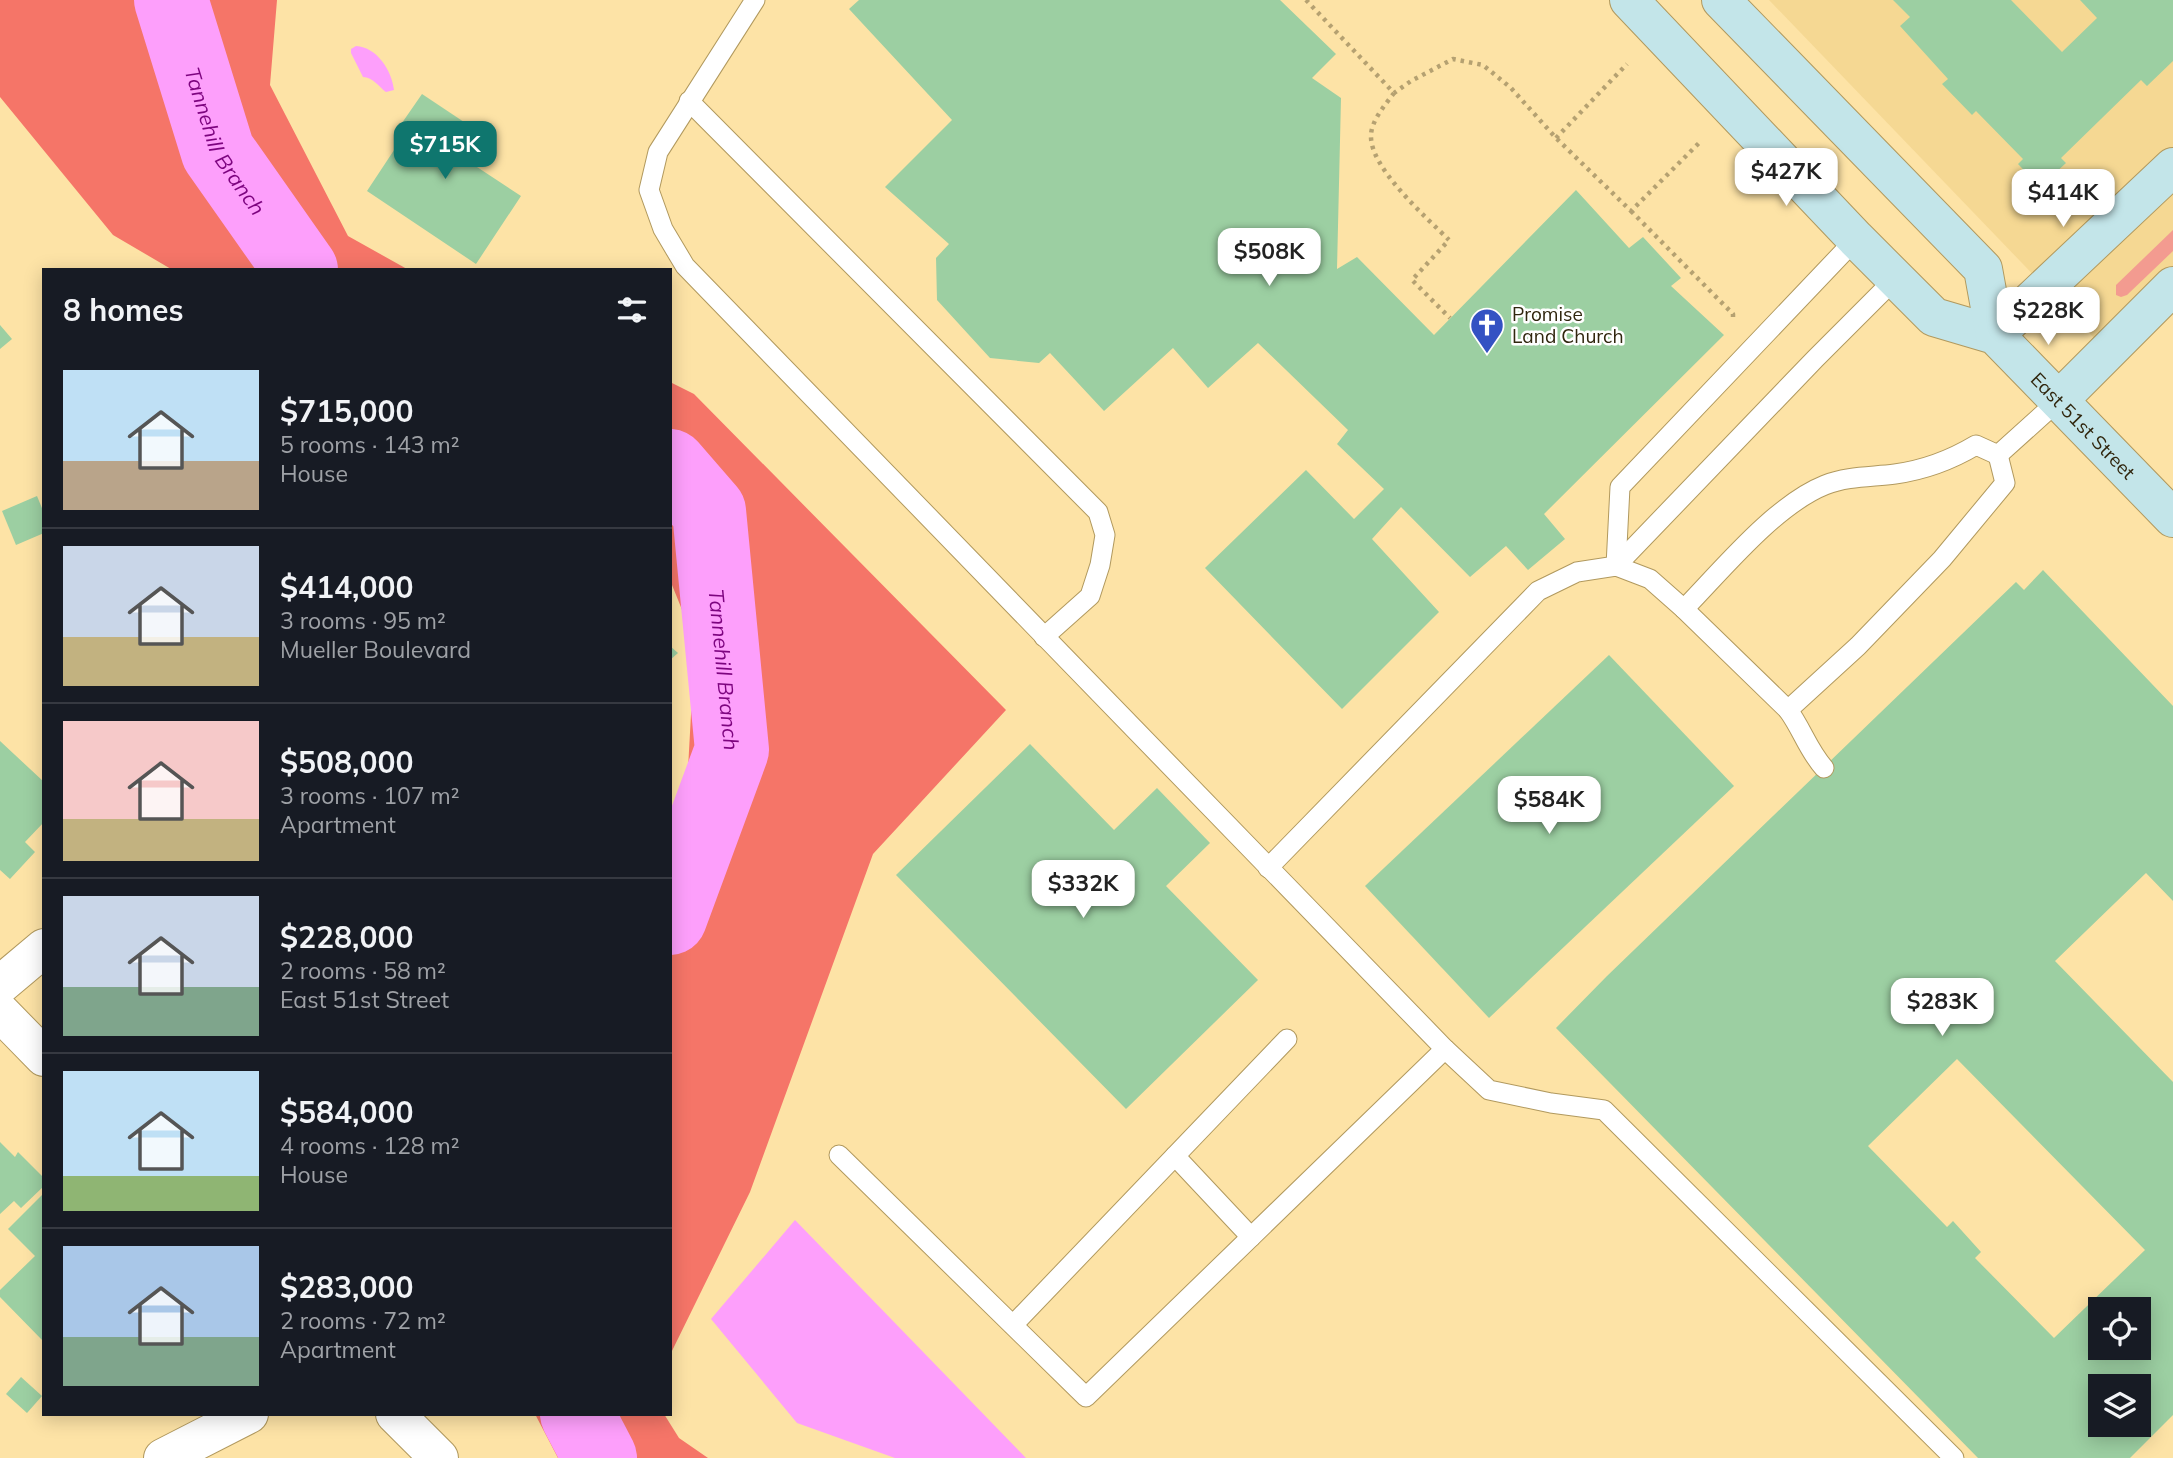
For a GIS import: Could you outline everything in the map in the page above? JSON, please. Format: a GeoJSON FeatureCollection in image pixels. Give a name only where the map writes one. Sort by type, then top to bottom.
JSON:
{"type":"FeatureCollection","features":[{"type":"Feature","properties":{"kind":"main road","name":"East 51st Street"},"geometry":{"type":"LineString","coordinates":[[1629,0],[1856,239],[1934,317],[1995,335],[2173,517]]}},
{"type":"Feature","properties":{"kind":"main road"},"geometry":{"type":"LineString","coordinates":[[1721,0],[1983,269],[1995,335]]}},
{"type":"Feature","properties":{"kind":"main road"},"geometry":{"type":"LineString","coordinates":[[1995,335],[2173,167]]}},
{"type":"Feature","properties":{"kind":"main road"},"geometry":{"type":"LineString","coordinates":[[2059,400],[2173,286]]}},
{"type":"Feature","properties":{"kind":"street"},"geometry":{"type":"LineString","coordinates":[[0,985],[42,949]]}},
{"type":"Feature","properties":{"kind":"street"},"geometry":{"type":"LineString","coordinates":[[0,1012],[42,1055]]}},
{"type":"Feature","properties":{"kind":"street"},"geometry":{"type":"LineString","coordinates":[[163,1458],[244,1416]]}},
{"type":"Feature","properties":{"kind":"street"},"geometry":{"type":"LineString","coordinates":[[397,1416],[439,1458]]}},
{"type":"Feature","properties":{"kind":"lane"},"geometry":{"type":"LineString","coordinates":[[755,0],[658,152],[649,190],[663,229],[685,266],[1445,1049],[1489,1090],[1551,1103],[1604,1110],[1954,1458]]}},
{"type":"Feature","properties":{"kind":"lane"},"geometry":{"type":"LineString","coordinates":[[689,101],[1098,512],[1105,535],[1100,565],[1090,596],[1044,637]]}},
{"type":"Feature","properties":{"kind":"lane"},"geometry":{"type":"LineString","coordinates":[[1616,566],[1620,487],[1856,239]]}},
{"type":"Feature","properties":{"kind":"lane"},"geometry":{"type":"LineString","coordinates":[[1616,566],[1896,278]]}},
{"type":"Feature","properties":{"kind":"lane"},"geometry":{"type":"LineString","coordinates":[[1997,456],[2059,400]]}},
{"type":"Feature","properties":{"kind":"lane"},"geometry":{"type":"LineString","coordinates":[[1684,609],[1784,508],[1824,485],[1919,469],[1958,456],[1976,445],[1997,456],[2005,484],[1942,559],[1858,646],[1788,710]]}},
{"type":"Feature","properties":{"kind":"lane"},"geometry":{"type":"LineString","coordinates":[[1268,868],[1538,591],[1577,572],[1616,566],[1650,579],[1788,710],[1800,726],[1813,756],[1824,768]]}},
{"type":"Feature","properties":{"kind":"lane"},"geometry":{"type":"LineString","coordinates":[[1013,1325],[1287,1039]]}},
{"type":"Feature","properties":{"kind":"lane"},"geometry":{"type":"LineString","coordinates":[[839,1155],[1086,1397],[1445,1049]]}},
{"type":"Feature","properties":{"kind":"lane"},"geometry":{"type":"LineString","coordinates":[[1175,1156],[1251,1237]]}},
{"type":"Feature","properties":{"kind":"path"},"geometry":{"type":"LineString","coordinates":[[1306,0],[1394,93]]}},
{"type":"Feature","properties":{"kind":"path"},"geometry":{"type":"LineString","coordinates":[[1450,317],[1412,280],[1449,240],[1382,169],[1374,152],[1371,135],[1379,114],[1394,93],[1453,59],[1483,65],[1511,88],[1556,138],[1733,314],[1734,331]]}},
{"type":"Feature","properties":{"kind":"path"},"geometry":{"type":"LineString","coordinates":[[1556,138],[1627,64]]}},
{"type":"Feature","properties":{"kind":"path"},"geometry":{"type":"LineString","coordinates":[[1631,211],[1702,140]]}},
{"type":"Feature","properties":{"kind":"shaded area"},"geometry":{"type":"Polygon","coordinates":[[[0,0],[277,0],[270,85],[348,236],[405,268],[169,268],[113,235],[0,97],[0,0]]]}},
{"type":"Feature","properties":{"kind":"shaded area"},"geometry":{"type":"Polygon","coordinates":[[[1769,0],[2173,0],[2173,268],[2097,341],[1769,0]]]}},
{"type":"Feature","properties":{"kind":"shaded area"},"geometry":{"type":"Polygon","coordinates":[[[356,46],[364,47],[377,55],[387,68],[394,90],[386,92],[373,80],[363,77],[351,53],[351,49],[356,46]]]}},
{"type":"Feature","properties":{"kind":"shaded area"},"geometry":{"type":"Polygon","coordinates":[[[2173,230],[2173,251],[2127,295],[2116,295],[2116,285],[2173,230]]]}},
{"type":"Feature","properties":{"kind":"shaded area"},"geometry":{"type":"Polygon","coordinates":[[[672,383],[694,394],[1006,710],[873,854],[750,1192],[672,1351],[672,825],[687,787],[695,642],[672,585],[672,383]]]}},
{"type":"Feature","properties":{"kind":"shaded area"},"geometry":{"type":"Polygon","coordinates":[[[795,1220],[1026,1458],[895,1458],[797,1423],[711,1319],[795,1220]]]}},
{"type":"Feature","properties":{"kind":"shaded area"},"geometry":{"type":"Polygon","coordinates":[[[536,1416],[665,1416],[679,1438],[708,1458],[558,1458],[536,1416]]]}},
{"type":"Feature","properties":{"kind":"building","name":"Promise Land Church"},"geometry":{"type":"Polygon","coordinates":[[[859,0],[1280,0],[1336,54],[1312,78],[1341,98],[1337,269],[1357,257],[1434,335],[1576,190],[1629,248],[1643,237],[1681,278],[1671,286],[1724,335],[1544,514],[1565,539],[1528,570],[1506,546],[1470,577],[1401,507],[1372,539],[1439,612],[1342,709],[1205,568],[1306,470],[1354,519],[1384,489],[1337,444],[1348,430],[1258,343],[1208,388],[1173,348],[1104,411],[1050,353],[1039,363],[990,358],[937,300],[936,258],[949,244],[885,187],[952,120],[849,9],[859,0]]]}},
{"type":"Feature","properties":{"kind":"building"},"geometry":{"type":"Polygon","coordinates":[[[1893,0],[2011,0],[2062,52],[2097,18],[2080,0],[2173,0],[2173,61],[2147,86],[2141,80],[2061,158],[2066,163],[2040,187],[2018,164],[2023,159],[1976,111],[1972,115],[1942,84],[1948,79],[1900,26],[1910,17],[1893,0]]]}},
{"type":"Feature","properties":{"kind":"building"},"geometry":{"type":"Polygon","coordinates":[[[422,94],[494,142],[477,167],[521,196],[476,264],[367,191],[402,138],[395,133],[422,94]]]}},
{"type":"Feature","properties":{"kind":"building"},"geometry":{"type":"Polygon","coordinates":[[[0,325],[12,339],[0,349],[0,325]]]}},
{"type":"Feature","properties":{"kind":"building"},"geometry":{"type":"Polygon","coordinates":[[[37,496],[42,508],[42,534],[16,545],[2,511],[37,496]]]}},
{"type":"Feature","properties":{"kind":"building"},"geometry":{"type":"Polygon","coordinates":[[[2043,570],[2173,706],[2173,901],[2146,873],[2055,961],[2173,1082],[2173,1415],[2151,1437],[2130,1458],[1978,1458],[1556,1028],[2016,582],[2024,590],[2043,570]],[[1957,1059],[1868,1146],[1947,1227],[1953,1221],[1981,1252],[1975,1258],[2054,1338],[2088,1305],[2088,1360],[2151,1360],[2151,1297],[2096,1297],[2145,1250],[1957,1059]]]}},
{"type":"Feature","properties":{"kind":"building"},"geometry":{"type":"Polygon","coordinates":[[[672,648],[678,653],[672,658],[672,648]]]}},
{"type":"Feature","properties":{"kind":"building"},"geometry":{"type":"Polygon","coordinates":[[[1609,655],[1734,786],[1489,1018],[1365,886],[1609,655]]]}},
{"type":"Feature","properties":{"kind":"building"},"geometry":{"type":"Polygon","coordinates":[[[0,741],[42,780],[42,824],[25,842],[35,852],[10,879],[0,870],[0,741]]]}},
{"type":"Feature","properties":{"kind":"building"},"geometry":{"type":"Polygon","coordinates":[[[1030,744],[1114,830],[1157,788],[1210,843],[1166,886],[1258,980],[1126,1109],[896,875],[1030,744]]]}},
{"type":"Feature","properties":{"kind":"building"},"geometry":{"type":"Polygon","coordinates":[[[0,1142],[15,1157],[18,1152],[42,1176],[42,1188],[21,1208],[14,1201],[0,1214],[0,1142]]]}},
{"type":"Feature","properties":{"kind":"building"},"geometry":{"type":"Polygon","coordinates":[[[42,1195],[42,1340],[0,1297],[0,1290],[35,1256],[8,1229],[42,1195]]]}},
{"type":"Feature","properties":{"kind":"building"},"geometry":{"type":"Polygon","coordinates":[[[21,1377],[42,1396],[27,1413],[6,1394],[21,1377]]]}},
{"type":"Feature","properties":{"kind":"waterway","name":"Tannehill Branch"},"geometry":{"type":"LineString","coordinates":[[171,0],[218,152],[300,268]]}},
{"type":"Feature","properties":{"kind":"waterway","name":"Tannehill Branch"},"geometry":{"type":"LineString","coordinates":[[672,468],[709,511],[732,750],[672,913]]}},
{"type":"Feature","properties":{"kind":"waterway","name":"Tannehill Branch"},"geometry":{"type":"LineString","coordinates":[[578,1416],[600,1458]]}},
{"type":"Feature","properties":{"kind":"place","name":"Promise Land Church"},"geometry":{"type":"Point","coordinates":[1487,355]}}]}
